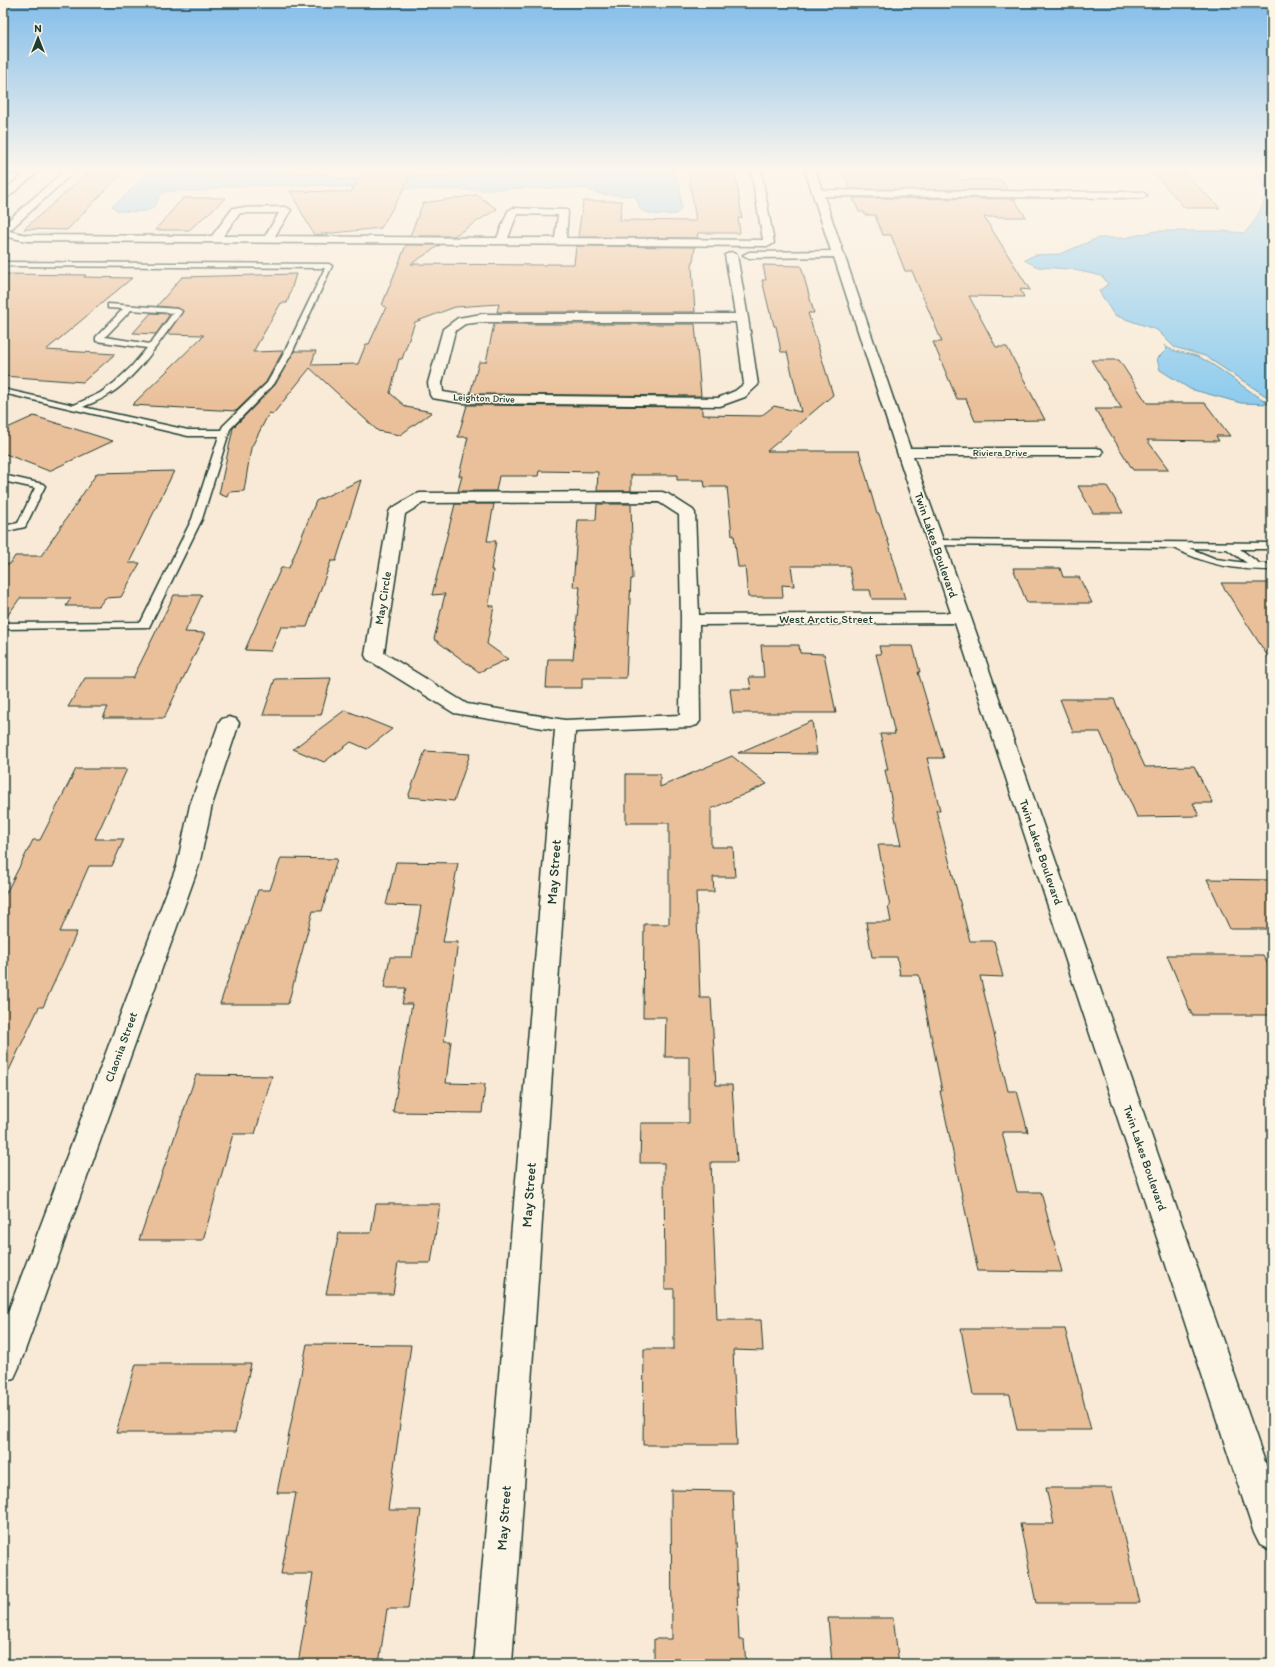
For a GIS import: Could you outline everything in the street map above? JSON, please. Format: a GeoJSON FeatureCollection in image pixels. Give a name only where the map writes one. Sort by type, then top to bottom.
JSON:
{"type":"FeatureCollection","features":[{"type":"Feature","properties":{"kind":"street"},"geometry":{"type":"LineString","coordinates":[[27,248],[44,248]]}},
{"type":"Feature","properties":{"kind":"street","name":"Twin Lakes Boulevard"},"geometry":{"type":"LineString","coordinates":[[836,248],[1272,1533]]}},
{"type":"Feature","properties":{"kind":"street","name":"Leighton Drive"},"geometry":{"type":"LineString","coordinates":[[742,318],[482,318],[462,321],[449,329],[435,383],[438,395],[462,399],[720,402],[740,394],[751,385],[742,318],[727,255],[838,254]]}},
{"type":"Feature","properties":{"kind":"street","name":"Riviera Drive"},"geometry":{"type":"LineString","coordinates":[[904,452],[1096,452]]}},
{"type":"Feature","properties":{"kind":"street","name":"May Circle"},"geometry":{"type":"LineString","coordinates":[[420,498],[662,498],[687,513],[690,620],[690,721],[565,726],[461,709],[374,655],[397,512],[420,498]]}},
{"type":"Feature","properties":{"kind":"street","name":"West Arctic Street"},"geometry":{"type":"LineString","coordinates":[[690,620],[962,618]]}},
{"type":"Feature","properties":{"kind":"street","name":"Claonia Street"},"geometry":{"type":"LineString","coordinates":[[3,1367],[188,865],[201,805],[230,723]]}},
{"type":"Feature","properties":{"kind":"street","name":"May Street"},"geometry":{"type":"LineString","coordinates":[[493,1664],[565,726]]}},
{"type":"Feature","properties":{"kind":"lane"},"geometry":{"type":"LineString","coordinates":[[3,264],[329,266],[287,355],[270,384],[226,428],[197,519],[145,625],[3,626]]}},
{"type":"Feature","properties":{"kind":"lane"},"geometry":{"type":"LineString","coordinates":[[76,407],[103,394],[117,385],[134,368],[178,311],[111,306]]}},
{"type":"Feature","properties":{"kind":"lane"},"geometry":{"type":"LineString","coordinates":[[129,307],[99,339],[151,346]]}},
{"type":"Feature","properties":{"kind":"lane"},"geometry":{"type":"LineString","coordinates":[[3,391],[188,433],[225,433]]}},
{"type":"Feature","properties":{"kind":"lane"},"geometry":{"type":"LineString","coordinates":[[3,478],[40,486],[22,525],[3,530]]}},
{"type":"Feature","properties":{"kind":"lane"},"geometry":{"type":"LineString","coordinates":[[936,543],[1272,546]]}},
{"type":"Feature","properties":{"kind":"lane"},"geometry":{"type":"LineString","coordinates":[[1175,545],[1214,563],[1238,567],[1272,567]]}},
{"type":"Feature","properties":{"kind":"lane"},"geometry":{"type":"LineString","coordinates":[[1229,545],[1258,567]]}},
{"type":"Feature","properties":{"kind":"water"},"geometry":{"type":"Polygon","coordinates":[[[1075,248],[1272,248],[1272,400],[1205,356],[1174,347],[1157,330],[1114,315],[1099,291],[1108,284],[1102,276],[1070,269],[1038,267],[1024,260],[1035,255],[1060,254],[1075,248]]]}},
{"type":"Feature","properties":{"kind":"water"},"geometry":{"type":"Polygon","coordinates":[[[1164,345],[1172,350],[1201,358],[1271,404],[1241,403],[1190,389],[1160,370],[1157,359],[1167,349],[1164,345]]]}},
{"type":"Feature","properties":{"kind":"building"},"geometry":{"type":"Polygon","coordinates":[[[405,248],[436,248],[411,264],[545,265],[574,264],[576,248],[695,248],[692,267],[695,312],[497,312],[499,304],[455,307],[415,322],[402,359],[399,359],[390,393],[406,407],[432,412],[400,435],[378,431],[310,368],[273,414],[269,413],[251,448],[244,491],[229,492],[227,497],[219,494],[233,428],[275,385],[294,351],[316,351],[311,365],[358,364],[366,344],[369,344],[386,307],[382,305],[405,248]]]}},
{"type":"Feature","properties":{"kind":"building"},"geometry":{"type":"Polygon","coordinates":[[[896,248],[1003,248],[1030,290],[1020,289],[1024,297],[969,296],[996,347],[1007,347],[1045,420],[975,421],[966,399],[957,399],[933,342],[942,342],[912,271],[905,271],[896,248]]]}},
{"type":"Feature","properties":{"kind":"building"},"geometry":{"type":"Polygon","coordinates":[[[763,265],[801,266],[814,313],[808,313],[833,395],[767,451],[859,451],[877,514],[879,514],[889,544],[905,599],[872,599],[870,590],[854,590],[849,566],[791,566],[794,586],[782,585],[783,597],[748,597],[745,567],[738,567],[734,535],[732,535],[727,487],[705,487],[704,480],[677,480],[677,475],[631,475],[631,491],[597,491],[598,472],[539,471],[538,476],[499,476],[496,491],[458,491],[462,476],[459,476],[468,437],[458,437],[467,405],[702,407],[702,415],[761,416],[774,406],[801,412],[787,352],[781,352],[776,326],[774,326],[770,313],[762,280],[766,280],[763,265]]]}},
{"type":"Feature","properties":{"kind":"building"},"geometry":{"type":"Polygon","coordinates":[[[3,274],[86,275],[84,277],[132,278],[46,350],[115,354],[83,382],[3,376],[3,274]]]}},
{"type":"Feature","properties":{"kind":"building"},"geometry":{"type":"Polygon","coordinates":[[[296,274],[287,303],[281,303],[253,352],[283,351],[266,382],[236,411],[132,405],[204,335],[167,334],[183,311],[178,308],[157,306],[182,277],[296,274]]]}},
{"type":"Feature","properties":{"kind":"building"},"geometry":{"type":"Polygon","coordinates":[[[151,313],[170,314],[156,334],[133,333],[151,313]]]}},
{"type":"Feature","properties":{"kind":"building"},"geometry":{"type":"Polygon","coordinates":[[[494,324],[695,324],[701,396],[470,394],[479,362],[486,362],[494,324]]]}},
{"type":"Feature","properties":{"kind":"building"},"geometry":{"type":"Polygon","coordinates":[[[1091,360],[1119,360],[1147,403],[1205,403],[1230,436],[1216,436],[1219,441],[1147,440],[1169,470],[1133,470],[1095,409],[1122,409],[1091,360]]]}},
{"type":"Feature","properties":{"kind":"building"},"geometry":{"type":"Polygon","coordinates":[[[34,416],[113,441],[49,471],[3,453],[3,430],[34,416]]]}},
{"type":"Feature","properties":{"kind":"building"},"geometry":{"type":"Polygon","coordinates":[[[174,471],[129,563],[140,563],[121,597],[105,598],[99,606],[66,606],[71,598],[20,598],[3,622],[3,564],[10,564],[15,556],[41,556],[97,473],[174,471]]]}},
{"type":"Feature","properties":{"kind":"building"},"geometry":{"type":"Polygon","coordinates":[[[361,480],[336,561],[331,561],[307,627],[281,627],[271,651],[245,650],[281,568],[289,568],[316,501],[361,480]]]}},
{"type":"Feature","properties":{"kind":"building"},"geometry":{"type":"Polygon","coordinates":[[[1078,486],[1107,486],[1123,513],[1093,513],[1078,486]]]}},
{"type":"Feature","properties":{"kind":"building"},"geometry":{"type":"Polygon","coordinates":[[[455,504],[494,504],[487,541],[496,541],[491,570],[493,570],[489,606],[494,606],[487,644],[508,659],[479,672],[434,639],[445,594],[432,595],[455,504]]]}},
{"type":"Feature","properties":{"kind":"building"},"geometry":{"type":"Polygon","coordinates":[[[597,504],[631,504],[633,579],[631,579],[626,678],[582,678],[582,688],[546,688],[548,659],[573,659],[580,587],[573,587],[578,520],[596,520],[597,504]]]}},
{"type":"Feature","properties":{"kind":"building"},"geometry":{"type":"Polygon","coordinates":[[[1013,568],[1060,568],[1063,577],[1079,577],[1092,603],[1027,603],[1013,568]]]}},
{"type":"Feature","properties":{"kind":"building"},"geometry":{"type":"Polygon","coordinates":[[[1221,583],[1272,583],[1272,663],[1221,583]]]}},
{"type":"Feature","properties":{"kind":"building"},"geometry":{"type":"Polygon","coordinates":[[[174,595],[202,595],[185,632],[205,633],[164,718],[103,718],[108,707],[68,707],[85,678],[133,678],[174,595]]]}},
{"type":"Feature","properties":{"kind":"building"},"geometry":{"type":"Polygon","coordinates":[[[761,645],[799,645],[800,653],[824,654],[836,713],[733,713],[730,689],[751,689],[749,677],[764,677],[761,645]]]}},
{"type":"Feature","properties":{"kind":"building"},"geometry":{"type":"Polygon","coordinates":[[[879,646],[913,646],[920,672],[918,672],[944,758],[927,758],[940,810],[936,810],[970,941],[994,941],[1003,977],[980,976],[1008,1091],[1017,1091],[1028,1132],[1002,1132],[1017,1192],[1041,1192],[1062,1272],[978,1271],[940,1091],[942,1091],[919,975],[900,975],[897,957],[872,957],[866,922],[891,922],[888,906],[890,906],[878,845],[901,845],[885,770],[888,770],[880,734],[895,734],[876,654],[881,654],[879,646]]]}},
{"type":"Feature","properties":{"kind":"building"},"geometry":{"type":"Polygon","coordinates":[[[331,678],[321,715],[263,715],[275,679],[331,678]]]}},
{"type":"Feature","properties":{"kind":"building"},"geometry":{"type":"Polygon","coordinates":[[[1060,699],[1114,699],[1145,767],[1194,766],[1213,803],[1193,803],[1199,816],[1137,817],[1100,732],[1073,732],[1060,699]]]}},
{"type":"Feature","properties":{"kind":"building"},"geometry":{"type":"Polygon","coordinates":[[[345,710],[392,729],[367,749],[351,742],[324,762],[293,749],[345,710]]]}},
{"type":"Feature","properties":{"kind":"building"},"geometry":{"type":"Polygon","coordinates":[[[812,721],[817,754],[738,753],[812,721]]]}},
{"type":"Feature","properties":{"kind":"building"},"geometry":{"type":"Polygon","coordinates":[[[425,751],[470,754],[454,801],[408,797],[425,751]]]}},
{"type":"Feature","properties":{"kind":"building"},"geometry":{"type":"Polygon","coordinates":[[[732,756],[767,784],[711,809],[711,847],[733,847],[735,877],[713,877],[714,892],[696,892],[700,998],[711,998],[716,1085],[732,1085],[737,1162],[711,1162],[717,1320],[761,1320],[763,1351],[733,1350],[737,1445],[643,1445],[644,1349],[674,1349],[674,1289],[665,1289],[664,1163],[640,1163],[641,1123],[689,1123],[689,1057],[665,1057],[666,1017],[643,1017],[644,924],[669,924],[669,823],[626,823],[626,774],[660,774],[660,787],[732,756]]]}},
{"type":"Feature","properties":{"kind":"building"},"geometry":{"type":"Polygon","coordinates":[[[76,769],[127,769],[95,839],[124,839],[112,866],[89,866],[60,932],[77,932],[43,1007],[39,1007],[3,1083],[3,899],[33,840],[40,840],[76,769]]]}},
{"type":"Feature","properties":{"kind":"building"},"geometry":{"type":"Polygon","coordinates":[[[281,858],[337,859],[322,911],[313,911],[288,1004],[220,1004],[258,890],[270,890],[281,858]]]}},
{"type":"Feature","properties":{"kind":"building"},"geometry":{"type":"Polygon","coordinates":[[[396,862],[458,863],[443,942],[458,942],[444,1041],[451,1041],[446,1083],[485,1084],[482,1113],[393,1112],[412,1004],[402,1004],[406,988],[384,988],[390,957],[412,957],[421,906],[386,905],[396,862]]]}},
{"type":"Feature","properties":{"kind":"building"},"geometry":{"type":"Polygon","coordinates":[[[1207,879],[1272,880],[1272,929],[1230,929],[1207,879]]]}},
{"type":"Feature","properties":{"kind":"building"},"geometry":{"type":"Polygon","coordinates":[[[1167,955],[1263,955],[1272,973],[1272,1015],[1192,1015],[1167,955]]]}},
{"type":"Feature","properties":{"kind":"building"},"geometry":{"type":"Polygon","coordinates":[[[196,1075],[272,1076],[255,1134],[233,1134],[203,1240],[139,1240],[196,1075]]]}},
{"type":"Feature","properties":{"kind":"building"},"geometry":{"type":"Polygon","coordinates":[[[376,1204],[440,1204],[431,1263],[398,1263],[393,1294],[326,1294],[339,1233],[371,1233],[376,1204]]]}},
{"type":"Feature","properties":{"kind":"building"},"geometry":{"type":"Polygon","coordinates":[[[961,1329],[1065,1329],[1091,1430],[1017,1430],[1010,1395],[973,1395],[961,1329]]]}},
{"type":"Feature","properties":{"kind":"building"},"geometry":{"type":"Polygon","coordinates":[[[307,1344],[411,1345],[388,1510],[421,1510],[408,1609],[387,1609],[379,1664],[298,1664],[313,1574],[281,1574],[296,1493],[277,1493],[307,1344]]]}},
{"type":"Feature","properties":{"kind":"building"},"geometry":{"type":"Polygon","coordinates":[[[136,1364],[251,1364],[235,1433],[116,1433],[136,1364]]]}},
{"type":"Feature","properties":{"kind":"building"},"geometry":{"type":"Polygon","coordinates":[[[1046,1488],[1112,1488],[1140,1603],[1036,1603],[1020,1524],[1054,1524],[1046,1488]]]}},
{"type":"Feature","properties":{"kind":"building"},"geometry":{"type":"Polygon","coordinates":[[[671,1490],[733,1491],[739,1640],[744,1640],[746,1664],[654,1664],[654,1639],[672,1639],[671,1490]]]}},
{"type":"Feature","properties":{"kind":"building"},"geometry":{"type":"Polygon","coordinates":[[[828,1618],[893,1618],[899,1664],[832,1664],[828,1618]]]}}]}
